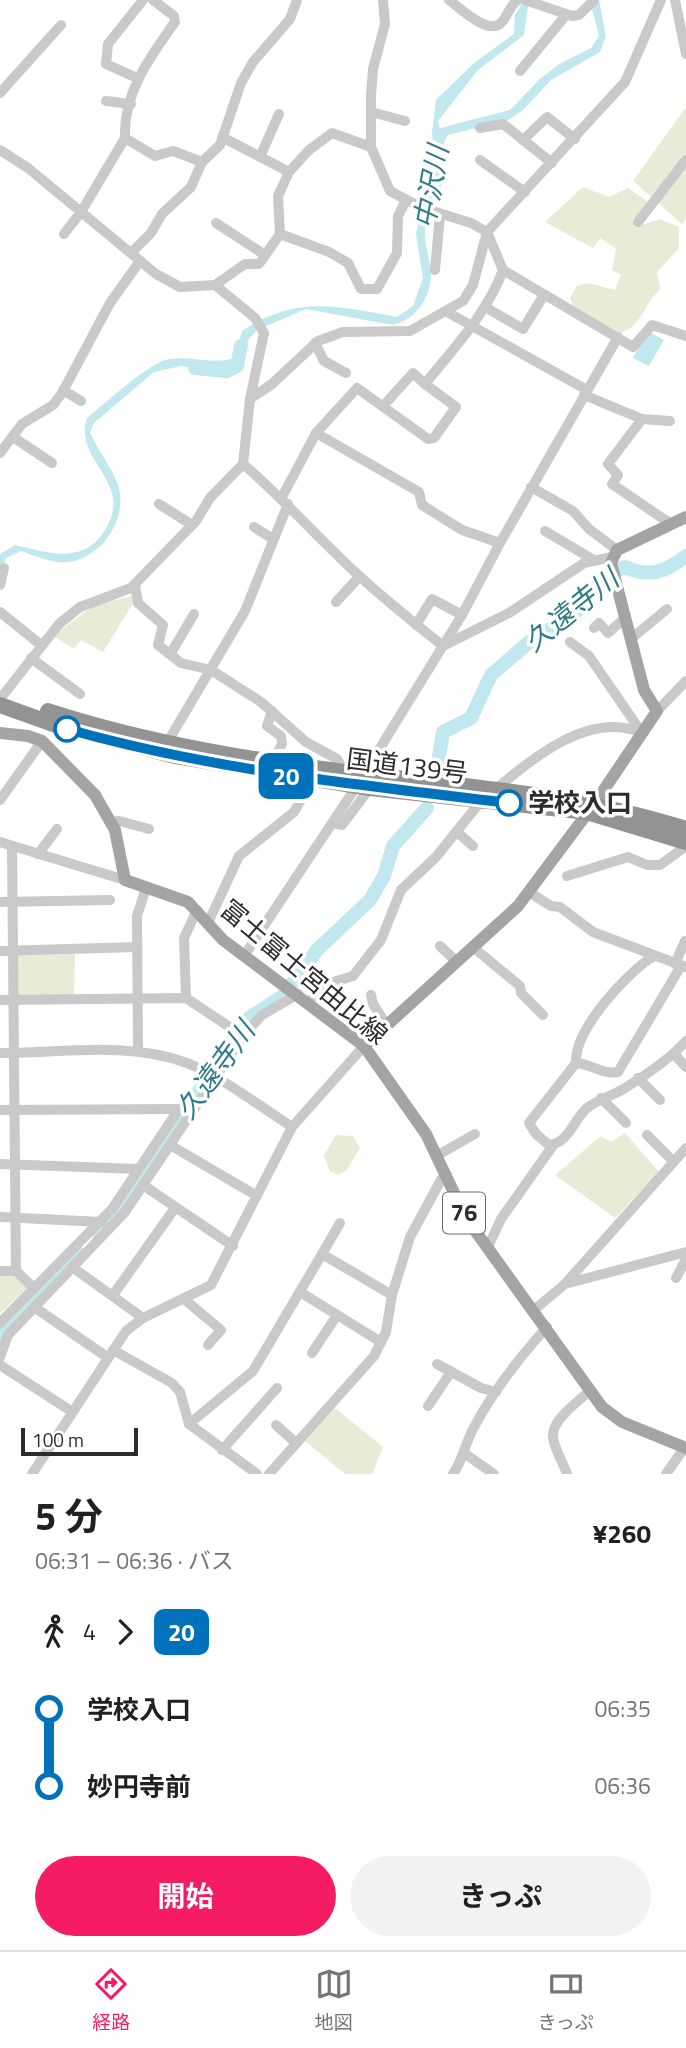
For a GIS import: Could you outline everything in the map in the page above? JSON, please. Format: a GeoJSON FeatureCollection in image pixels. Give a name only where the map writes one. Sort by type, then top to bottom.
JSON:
{"type":"FeatureCollection","features":[{"type":"Feature","properties":{"kind":"highway","name":"国道139号"},"geometry":{"type":"LineString","coordinates":[[1,698],[167,743],[591,808],[686,829]]}},
{"type":"Feature","properties":{"kind":"highway","name":"国道139号"},"geometry":{"type":"LineString","coordinates":[[1,698],[123,745],[313,779],[369,776]]}},
{"type":"Feature","properties":{"kind":"highway","name":"国道139号"},"geometry":{"type":"LineString","coordinates":[[591,808],[686,844]]}},
{"type":"Feature","properties":{"kind":"main road"},"geometry":{"type":"LineString","coordinates":[[364,1046],[505,920],[591,808],[657,711],[644,690],[617,590],[613,556],[686,517]]}},
{"type":"Feature","properties":{"kind":"main road"},"geometry":{"type":"LineString","coordinates":[[0,733],[28,736],[42,741],[95,795],[112,822],[125,880]]}},
{"type":"Feature","properties":{"kind":"main road","name":"富士富士宮由比線"},"geometry":{"type":"LineString","coordinates":[[125,880],[188,902],[244,956],[364,1046],[397,1089],[438,1155],[466,1218],[591,1390],[610,1413],[647,1433],[686,1448]]}},
{"type":"Feature","properties":{"kind":"street"},"geometry":{"type":"LineString","coordinates":[[137,78],[106,64],[108,44],[143,0]]}},
{"type":"Feature","properties":{"kind":"street"},"geometry":{"type":"LineString","coordinates":[[64,234],[81,212],[125,138],[137,78],[175,22],[174,16],[153,0]]}},
{"type":"Feature","properties":{"kind":"street"},"geometry":{"type":"LineString","coordinates":[[0,453],[22,424],[53,405],[63,390],[135,257],[162,214],[191,187],[202,162],[220,145],[241,83],[253,62],[290,19],[297,0]]}},
{"type":"Feature","properties":{"kind":"street"},"geometry":{"type":"LineString","coordinates":[[383,0],[385,24],[373,69],[371,148],[390,191],[420,207],[471,223],[487,232],[503,270],[633,347],[652,325],[686,336]]}},
{"type":"Feature","properties":{"kind":"street"},"geometry":{"type":"LineString","coordinates":[[449,0],[481,22],[494,27],[500,25],[519,0]]}},
{"type":"Feature","properties":{"kind":"street"},"geometry":{"type":"LineString","coordinates":[[250,399],[315,343],[343,332],[410,331],[463,301],[473,285],[487,232],[575,139],[626,79],[661,0]]}},
{"type":"Feature","properties":{"kind":"street"},"geometry":{"type":"LineString","coordinates":[[675,0],[686,54]]}},
{"type":"Feature","properties":{"kind":"street"},"geometry":{"type":"LineString","coordinates":[[529,1],[566,15],[579,15],[592,3]]}},
{"type":"Feature","properties":{"kind":"street"},"geometry":{"type":"LineString","coordinates":[[520,71],[566,15]]}},
{"type":"Feature","properties":{"kind":"street"},"geometry":{"type":"LineString","coordinates":[[0,93],[61,24]]}},
{"type":"Feature","properties":{"kind":"street"},"geometry":{"type":"LineString","coordinates":[[615,72],[626,79]]}},
{"type":"Feature","properties":{"kind":"street"},"geometry":{"type":"LineString","coordinates":[[106,101],[131,104]]}},
{"type":"Feature","properties":{"kind":"street"},"geometry":{"type":"LineString","coordinates":[[371,112],[405,121]]}},
{"type":"Feature","properties":{"kind":"street"},"geometry":{"type":"LineString","coordinates":[[260,157],[279,114]]}},
{"type":"Feature","properties":{"kind":"street"},"geometry":{"type":"LineString","coordinates":[[523,140],[547,117],[575,139]]}},
{"type":"Feature","properties":{"kind":"street"},"geometry":{"type":"LineString","coordinates":[[480,128],[503,124],[552,163]]}},
{"type":"Feature","properties":{"kind":"street"},"geometry":{"type":"LineString","coordinates":[[0,150],[28,168],[156,274],[180,287],[215,285],[246,264],[259,264],[280,234],[278,196],[289,172],[309,150],[332,133],[371,148]]}},
{"type":"Feature","properties":{"kind":"street"},"geometry":{"type":"LineString","coordinates":[[222,137],[289,172]]}},
{"type":"Feature","properties":{"kind":"street"},"geometry":{"type":"LineString","coordinates":[[125,138],[155,156],[173,151],[202,162]]}},
{"type":"Feature","properties":{"kind":"street"},"geometry":{"type":"LineString","coordinates":[[480,160],[525,192]]}},
{"type":"Feature","properties":{"kind":"street"},"geometry":{"type":"LineString","coordinates":[[638,222],[686,160]]}},
{"type":"Feature","properties":{"kind":"street"},"geometry":{"type":"LineString","coordinates":[[280,234],[329,252],[352,267],[361,289],[377,289],[397,253],[398,216],[406,200]]}},
{"type":"Feature","properties":{"kind":"street"},"geometry":{"type":"LineString","coordinates":[[435,270],[437,214]]}},
{"type":"Feature","properties":{"kind":"street"},"geometry":{"type":"LineString","coordinates":[[216,223],[265,255]]}},
{"type":"Feature","properties":{"kind":"street"},"geometry":{"type":"LineString","coordinates":[[425,384],[485,307],[503,270]]}},
{"type":"Feature","properties":{"kind":"street"},"geometry":{"type":"LineString","coordinates":[[1,698],[41,645],[80,607],[121,594],[135,585],[192,525],[211,498],[243,464],[250,399],[264,333],[254,317],[215,285]]}},
{"type":"Feature","properties":{"kind":"street"},"geometry":{"type":"LineString","coordinates":[[485,307],[523,329],[544,295]]}},
{"type":"Feature","properties":{"kind":"street"},"geometry":{"type":"LineString","coordinates":[[447,312],[585,393],[642,419],[670,421]]}},
{"type":"Feature","properties":{"kind":"street"},"geometry":{"type":"LineString","coordinates":[[333,823],[342,825],[395,725],[462,615],[531,487],[618,337]]}},
{"type":"Feature","properties":{"kind":"street"},"geometry":{"type":"LineString","coordinates":[[315,343],[324,361],[346,373]]}},
{"type":"Feature","properties":{"kind":"street"},"geometry":{"type":"LineString","coordinates":[[167,743],[245,611],[285,500],[316,433],[357,388],[428,439],[434,438],[456,407],[413,373],[384,405]]}},
{"type":"Feature","properties":{"kind":"street"},"geometry":{"type":"LineString","coordinates":[[63,390],[81,401]]}},
{"type":"Feature","properties":{"kind":"street"},"geometry":{"type":"LineString","coordinates":[[642,419],[608,464],[618,474],[611,484],[671,524]]}},
{"type":"Feature","properties":{"kind":"street"},"geometry":{"type":"LineString","coordinates":[[316,433],[419,492],[422,505],[462,530],[500,543]]}},
{"type":"Feature","properties":{"kind":"street"},"geometry":{"type":"LineString","coordinates":[[13,437],[52,463]]}},
{"type":"Feature","properties":{"kind":"street"},"geometry":{"type":"LineString","coordinates":[[243,464],[285,500],[359,577],[443,646]]}},
{"type":"Feature","properties":{"kind":"street"},"geometry":{"type":"LineString","coordinates":[[531,487],[573,510],[613,556]]}},
{"type":"Feature","properties":{"kind":"street"},"geometry":{"type":"LineString","coordinates":[[159,504],[192,525]]}},
{"type":"Feature","properties":{"kind":"street"},"geometry":{"type":"LineString","coordinates":[[254,527],[272,539]]}},
{"type":"Feature","properties":{"kind":"street"},"geometry":{"type":"LineString","coordinates":[[545,531],[592,559]]}},
{"type":"Feature","properties":{"kind":"street"},"geometry":{"type":"LineString","coordinates":[[443,646],[509,613],[592,559],[613,556]]}},
{"type":"Feature","properties":{"kind":"street"},"geometry":{"type":"LineString","coordinates":[[0,585],[4,568]]}},
{"type":"Feature","properties":{"kind":"street"},"geometry":{"type":"LineString","coordinates":[[336,602],[359,577]]}},
{"type":"Feature","properties":{"kind":"street"},"geometry":{"type":"LineString","coordinates":[[135,585],[138,603],[163,625],[158,645],[181,663],[211,670],[272,710],[306,742],[337,759],[344,771]]}},
{"type":"Feature","properties":{"kind":"street"},"geometry":{"type":"LineString","coordinates":[[416,625],[432,599],[462,615]]}},
{"type":"Feature","properties":{"kind":"street"},"geometry":{"type":"LineString","coordinates":[[632,638],[667,609]]}},
{"type":"Feature","properties":{"kind":"street"},"geometry":{"type":"LineString","coordinates":[[0,612],[41,645]]}},
{"type":"Feature","properties":{"kind":"street"},"geometry":{"type":"LineString","coordinates":[[171,653],[194,614]]}},
{"type":"Feature","properties":{"kind":"street"},"geometry":{"type":"LineString","coordinates":[[594,628],[599,623],[608,633],[626,617]]}},
{"type":"Feature","properties":{"kind":"street"},"geometry":{"type":"LineString","coordinates":[[570,642],[589,656],[642,733]]}},
{"type":"Feature","properties":{"kind":"street"},"geometry":{"type":"LineString","coordinates":[[32,658],[80,694]]}},
{"type":"Feature","properties":{"kind":"street"},"geometry":{"type":"LineString","coordinates":[[657,711],[686,681]]}},
{"type":"Feature","properties":{"kind":"street"},"geometry":{"type":"LineString","coordinates":[[272,710],[267,726],[281,736],[282,744],[277,754]]}},
{"type":"Feature","properties":{"kind":"street"},"geometry":{"type":"LineString","coordinates":[[0,1357],[8,1335],[72,1268],[105,1224],[138,1169],[186,1110],[240,1034],[262,1015],[296,993],[353,976],[381,940],[401,890],[457,832],[477,806],[558,741],[627,726],[642,733]]}},
{"type":"Feature","properties":{"kind":"street"},"geometry":{"type":"LineString","coordinates":[[0,800],[42,741]]}},
{"type":"Feature","properties":{"kind":"street"},"geometry":{"type":"LineString","coordinates":[[208,923],[218,906],[225,880],[239,856],[294,812],[313,779]]}},
{"type":"Feature","properties":{"kind":"street"},"geometry":{"type":"LineString","coordinates":[[244,956],[352,793]]}},
{"type":"Feature","properties":{"kind":"street"},"geometry":{"type":"LineString","coordinates":[[112,822],[119,821],[149,829]]}},
{"type":"Feature","properties":{"kind":"street"},"geometry":{"type":"LineString","coordinates":[[38,854],[57,829]]}},
{"type":"Feature","properties":{"kind":"street"},"geometry":{"type":"LineString","coordinates":[[457,832],[474,846]]}},
{"type":"Feature","properties":{"kind":"street"},"geometry":{"type":"LineString","coordinates":[[0,842],[125,880]]}},
{"type":"Feature","properties":{"kind":"street"},"geometry":{"type":"LineString","coordinates":[[567,876],[628,857],[647,865],[660,865],[686,844]]}},
{"type":"Feature","properties":{"kind":"street"},"geometry":{"type":"LineString","coordinates":[[12,846],[16,1271]]}},
{"type":"Feature","properties":{"kind":"street"},"geometry":{"type":"LineString","coordinates":[[138,1051],[137,916],[146,888]]}},
{"type":"Feature","properties":{"kind":"street"},"geometry":{"type":"LineString","coordinates":[[529,892],[551,906],[560,907],[593,932],[681,966]]}},
{"type":"Feature","properties":{"kind":"street"},"geometry":{"type":"LineString","coordinates":[[0,902],[110,900]]}},
{"type":"Feature","properties":{"kind":"street"},"geometry":{"type":"LineString","coordinates":[[186,998],[184,938],[197,910]]}},
{"type":"Feature","properties":{"kind":"street"},"geometry":{"type":"LineString","coordinates":[[576,1062],[586,1063],[608,1074],[618,1072],[681,966],[685,941]]}},
{"type":"Feature","properties":{"kind":"street"},"geometry":{"type":"LineString","coordinates":[[440,946],[457,962]]}},
{"type":"Feature","properties":{"kind":"street"},"geometry":{"type":"LineString","coordinates":[[0,951],[136,947]]}},
{"type":"Feature","properties":{"kind":"street"},"geometry":{"type":"LineString","coordinates":[[474,948],[520,986],[521,993],[543,1015]]}},
{"type":"Feature","properties":{"kind":"street"},"geometry":{"type":"LineString","coordinates":[[554,1144],[549,1144],[536,1134],[530,1123],[576,1062],[576,1053],[597,1012],[626,976],[654,956]]}},
{"type":"Feature","properties":{"kind":"street"},"geometry":{"type":"LineString","coordinates":[[371,995],[386,1024]]}},
{"type":"Feature","properties":{"kind":"street"},"geometry":{"type":"LineString","coordinates":[[0,1000],[186,998],[240,1034]]}},
{"type":"Feature","properties":{"kind":"street"},"geometry":{"type":"LineString","coordinates":[[488,1247],[501,1219],[554,1144],[571,1131],[581,1113],[674,1054],[686,1041]]}},
{"type":"Feature","properties":{"kind":"street"},"geometry":{"type":"LineString","coordinates":[[32,1474],[71,1411],[127,1331],[143,1318],[211,1285],[292,1127],[364,1046]]}},
{"type":"Feature","properties":{"kind":"street"},"geometry":{"type":"LineString","coordinates":[[0,1053],[138,1051],[165,1056],[212,1075],[292,1127]]}},
{"type":"Feature","properties":{"kind":"street"},"geometry":{"type":"LineString","coordinates":[[674,1054],[686,1066]]}},
{"type":"Feature","properties":{"kind":"street"},"geometry":{"type":"LineString","coordinates":[[638,1078],[660,1100]]}},
{"type":"Feature","properties":{"kind":"street"},"geometry":{"type":"LineString","coordinates":[[601,1098],[626,1123]]}},
{"type":"Feature","properties":{"kind":"street"},"geometry":{"type":"LineString","coordinates":[[0,1110],[186,1110]]}},
{"type":"Feature","properties":{"kind":"street"},"geometry":{"type":"LineString","coordinates":[[0,1322],[33,1287],[105,1224],[143,1185],[170,1145],[186,1110]]}},
{"type":"Feature","properties":{"kind":"street"},"geometry":{"type":"LineString","coordinates":[[438,1155],[475,1134]]}},
{"type":"Feature","properties":{"kind":"street"},"geometry":{"type":"LineString","coordinates":[[647,1135],[673,1161]]}},
{"type":"Feature","properties":{"kind":"street"},"geometry":{"type":"LineString","coordinates":[[170,1145],[257,1196]]}},
{"type":"Feature","properties":{"kind":"street"},"geometry":{"type":"LineString","coordinates":[[534,1310],[565,1284],[686,1148]]}},
{"type":"Feature","properties":{"kind":"street"},"geometry":{"type":"LineString","coordinates":[[0,1164],[138,1169]]}},
{"type":"Feature","properties":{"kind":"street"},"geometry":{"type":"LineString","coordinates":[[269,1474],[374,1356],[389,1319],[392,1295],[410,1237],[442,1178],[447,1175]]}},
{"type":"Feature","properties":{"kind":"street"},"geometry":{"type":"LineString","coordinates":[[143,1185],[233,1246]]}},
{"type":"Feature","properties":{"kind":"street"},"geometry":{"type":"LineString","coordinates":[[113,1295],[175,1208]]}},
{"type":"Feature","properties":{"kind":"street"},"geometry":{"type":"LineString","coordinates":[[0,1217],[105,1224]]}},
{"type":"Feature","properties":{"kind":"street"},"geometry":{"type":"LineString","coordinates":[[189,1424],[253,1371],[341,1223]]}},
{"type":"Feature","properties":{"kind":"street"},"geometry":{"type":"LineString","coordinates":[[565,1284],[686,1252]]}},
{"type":"Feature","properties":{"kind":"street"},"geometry":{"type":"LineString","coordinates":[[322,1254],[392,1295]]}},
{"type":"Feature","properties":{"kind":"street"},"geometry":{"type":"LineString","coordinates":[[676,1278],[686,1259]]}},
{"type":"Feature","properties":{"kind":"street"},"geometry":{"type":"LineString","coordinates":[[72,1268],[143,1318]]}},
{"type":"Feature","properties":{"kind":"street"},"geometry":{"type":"LineString","coordinates":[[0,1271],[16,1271],[33,1287]]}},
{"type":"Feature","properties":{"kind":"street"},"geometry":{"type":"LineString","coordinates":[[300,1292],[381,1342]]}},
{"type":"Feature","properties":{"kind":"street"},"geometry":{"type":"LineString","coordinates":[[184,1299],[220,1330],[208,1345]]}},
{"type":"Feature","properties":{"kind":"street"},"geometry":{"type":"LineString","coordinates":[[34,1307],[110,1354],[172,1383],[180,1392],[189,1424],[251,1472]]}},
{"type":"Feature","properties":{"kind":"street"},"geometry":{"type":"LineString","coordinates":[[312,1353],[337,1315]]}},
{"type":"Feature","properties":{"kind":"street"},"geometry":{"type":"LineString","coordinates":[[453,1474],[471,1433],[513,1365],[547,1327]]}},
{"type":"Feature","properties":{"kind":"street"},"geometry":{"type":"LineString","coordinates":[[437,1364],[481,1388],[496,1392]]}},
{"type":"Feature","properties":{"kind":"street"},"geometry":{"type":"LineString","coordinates":[[0,1365],[71,1411]]}},
{"type":"Feature","properties":{"kind":"street"},"geometry":{"type":"LineString","coordinates":[[428,1406],[451,1372]]}},
{"type":"Feature","properties":{"kind":"street"},"geometry":{"type":"LineString","coordinates":[[222,1450],[276,1388]]}},
{"type":"Feature","properties":{"kind":"street"},"geometry":{"type":"LineString","coordinates":[[566,1474],[553,1440],[553,1431],[568,1410],[591,1390]]}},
{"type":"Feature","properties":{"kind":"street"},"geometry":{"type":"LineString","coordinates":[[276,1425],[296,1443]]}},
{"type":"Feature","properties":{"kind":"street"},"geometry":{"type":"LineString","coordinates":[[666,1474],[686,1448]]}},
{"type":"Feature","properties":{"kind":"street"},"geometry":{"type":"LineString","coordinates":[[464,1454],[494,1474]]}},
{"type":"Feature","properties":{"kind":"green space"},"geometry":{"type":"Polygon","coordinates":[[[686,107],[686,219],[682,224],[633,181],[686,107]]]}},
{"type":"Feature","properties":{"kind":"green space"},"geometry":{"type":"Polygon","coordinates":[[[583,187],[609,197],[628,188],[651,204],[634,227],[660,219],[679,227],[679,248],[657,272],[660,289],[633,326],[619,334],[574,311],[570,298],[577,286],[589,283],[615,290],[621,275],[612,270],[616,249],[600,238],[593,248],[545,222],[583,187]]]}},
{"type":"Feature","properties":{"kind":"green space"},"geometry":{"type":"Polygon","coordinates":[[[131,596],[135,600],[103,652],[81,640],[74,649],[53,636],[93,606],[131,596]]]}},
{"type":"Feature","properties":{"kind":"green space"},"geometry":{"type":"Polygon","coordinates":[[[75,954],[74,996],[20,997],[17,994],[16,955],[75,954]]]}},
{"type":"Feature","properties":{"kind":"green space"},"geometry":{"type":"Polygon","coordinates":[[[625,1133],[659,1172],[615,1218],[555,1175],[601,1136],[611,1142],[625,1133]]]}},
{"type":"Feature","properties":{"kind":"green space"},"geometry":{"type":"Polygon","coordinates":[[[336,1135],[353,1136],[360,1148],[346,1171],[338,1175],[330,1171],[324,1155],[336,1135]]]}},
{"type":"Feature","properties":{"kind":"green space"},"geometry":{"type":"Polygon","coordinates":[[[0,1276],[14,1276],[27,1288],[0,1314],[0,1276]]]}},
{"type":"Feature","properties":{"kind":"green space"},"geometry":{"type":"Polygon","coordinates":[[[335,1408],[383,1447],[372,1474],[345,1474],[305,1441],[335,1408]]]}},
{"type":"Feature","properties":{"kind":"water"},"geometry":{"type":"Polygon","coordinates":[[[524,0],[529,0],[524,35],[478,70],[438,121],[440,128],[510,110],[559,64],[591,48],[599,36],[590,0],[599,0],[606,36],[600,52],[551,80],[523,110],[508,120],[448,135],[445,139],[442,184],[425,229],[430,282],[425,299],[415,313],[392,325],[306,309],[257,330],[249,339],[239,363],[232,369],[211,371],[181,366],[154,372],[94,423],[90,433],[118,485],[119,513],[107,539],[85,557],[71,562],[52,561],[21,551],[6,558],[0,578],[0,554],[15,545],[51,553],[74,553],[94,543],[103,533],[112,515],[113,500],[110,486],[89,448],[85,434],[87,418],[151,367],[170,359],[219,361],[234,358],[242,331],[281,312],[317,306],[355,309],[397,317],[413,306],[423,278],[416,234],[419,216],[435,177],[432,133],[436,100],[474,63],[514,34],[515,15],[524,0]]]}},
{"type":"Feature","properties":{"kind":"water"},"geometry":{"type":"Polygon","coordinates":[[[648,331],[664,340],[649,366],[633,358],[648,331]]]}},
{"type":"Feature","properties":{"kind":"waterway","name":"中沢川"},"geometry":{"type":"LineString","coordinates":[[195,368],[227,371],[237,366],[241,346]]}},
{"type":"Feature","properties":{"kind":"waterway","name":"久遠寺川"},"geometry":{"type":"LineString","coordinates":[[437,769],[443,732],[471,718],[491,675],[528,643],[575,613],[605,575],[625,567],[642,572],[657,572],[686,556]]}},
{"type":"Feature","properties":{"kind":"waterway","name":"久遠寺川"},"geometry":{"type":"LineString","coordinates":[[98,1233],[128,1196],[249,1018],[283,996],[317,950],[370,900],[384,876],[393,846],[427,808]]}},
{"type":"Feature","properties":{"kind":"waterway","name":"久遠寺川"},"geometry":{"type":"LineString","coordinates":[[0,1336],[14,1317],[80,1254]]}},
{"type":"Feature","properties":{"kind":"bus line","name":"20"},"geometry":{"type":"LineString","coordinates":[[67,729],[123,745],[269,774],[509,803]]}},
{"type":"Feature","properties":{"kind":"place","name":"学校入口"},"geometry":{"type":"Point","coordinates":[509,803]}}]}
